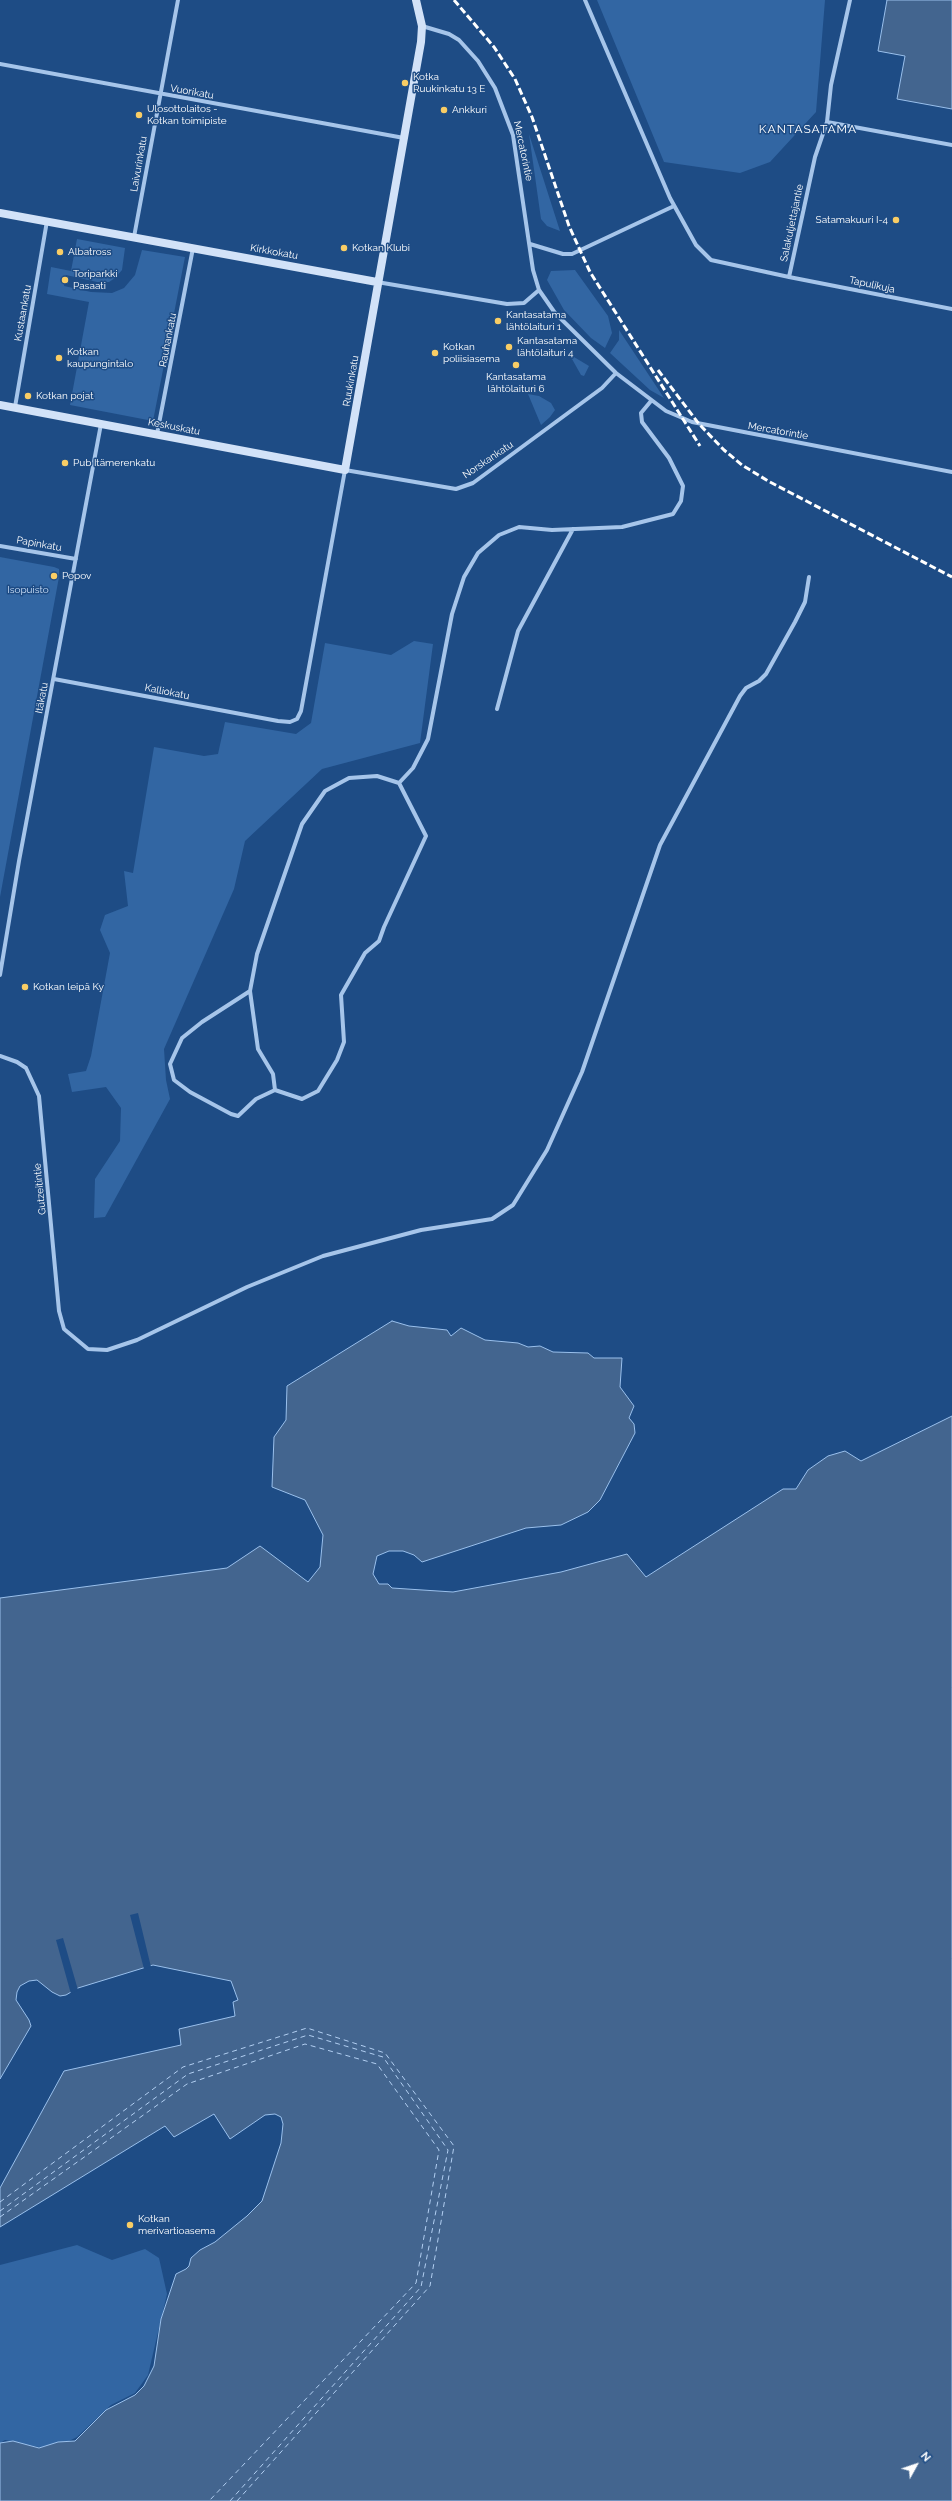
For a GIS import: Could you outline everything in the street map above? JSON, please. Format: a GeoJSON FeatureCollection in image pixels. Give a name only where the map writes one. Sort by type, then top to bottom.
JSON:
{"type":"FeatureCollection","features":[{"type":"Feature","properties":{"kind":"main road"},"geometry":{"type":"LineString","coordinates":[[416,0],[422,26]]}},
{"type":"Feature","properties":{"kind":"main road","name":"Ruukinkatu"},"geometry":{"type":"LineString","coordinates":[[345,470],[377,282],[404,138],[422,26]]}},
{"type":"Feature","properties":{"kind":"main road","name":"Kirkkokatu"},"geometry":{"type":"LineString","coordinates":[[0,212],[377,282]]}},
{"type":"Feature","properties":{"kind":"main road","name":"Keskuskatu"},"geometry":{"type":"LineString","coordinates":[[0,405],[345,470]]}},
{"type":"Feature","properties":{"kind":"street","name":"Laivurinkatu"},"geometry":{"type":"LineString","coordinates":[[134,237],[159,94],[178,0]]}},
{"type":"Feature","properties":{"kind":"street","name":"Salakuljettajantie"},"geometry":{"type":"LineString","coordinates":[[586,0],[674,206],[696,245],[711,260],[789,277],[815,157],[827,122],[831,85],[850,0]]}},
{"type":"Feature","properties":{"kind":"street","name":"Mercatorintie"},"geometry":{"type":"LineString","coordinates":[[422,26],[449,34],[459,40],[478,61],[495,88],[513,135],[533,270],[539,290],[555,313],[616,373],[651,401],[672,414],[699,424],[952,472]]}},
{"type":"Feature","properties":{"kind":"street","name":"Vuorikatu"},"geometry":{"type":"LineString","coordinates":[[0,64],[404,138]]}},
{"type":"Feature","properties":{"kind":"street"},"geometry":{"type":"LineString","coordinates":[[827,122],[952,145]]}},
{"type":"Feature","properties":{"kind":"street"},"geometry":{"type":"LineString","coordinates":[[530,244],[563,254],[572,254],[674,206]]}},
{"type":"Feature","properties":{"kind":"street","name":"Kustaankatu"},"geometry":{"type":"LineString","coordinates":[[15,407],[47,221]]}},
{"type":"Feature","properties":{"kind":"street","name":"Rauhankatu"},"geometry":{"type":"LineString","coordinates":[[157,434],[194,248]]}},
{"type":"Feature","properties":{"kind":"street","name":"Tapulikuja"},"geometry":{"type":"LineString","coordinates":[[789,277],[952,309]]}},
{"type":"Feature","properties":{"kind":"street","name":"Kirkkokatu"},"geometry":{"type":"LineString","coordinates":[[377,282],[507,304],[524,303],[539,290]]}},
{"type":"Feature","properties":{"kind":"street","name":"Norskankatu"},"geometry":{"type":"LineString","coordinates":[[345,470],[456,489],[472,483],[606,385],[616,373]]}},
{"type":"Feature","properties":{"kind":"street"},"geometry":{"type":"LineString","coordinates":[[399,783],[413,768],[428,739],[452,614],[464,577],[478,553],[499,535],[520,527],[573,529],[622,527],[673,514],[681,501],[683,486],[668,458],[642,422],[641,413],[651,401]]}},
{"type":"Feature","properties":{"kind":"street","name":"Itäkatu"},"geometry":{"type":"LineString","coordinates":[[0,975],[19,861],[101,424]]}},
{"type":"Feature","properties":{"kind":"street","name":"Ruukinkatu"},"geometry":{"type":"LineString","coordinates":[[278,721],[290,722],[297,720],[301,712],[345,470]]}},
{"type":"Feature","properties":{"kind":"street"},"geometry":{"type":"LineString","coordinates":[[497,709],[518,631],[573,529]]}},
{"type":"Feature","properties":{"kind":"street","name":"Papinkatu"},"geometry":{"type":"LineString","coordinates":[[0,546],[76,559]]}},
{"type":"Feature","properties":{"kind":"street","name":"Gutzeitintie"},"geometry":{"type":"LineString","coordinates":[[0,1056],[17,1062],[26,1068],[39,1096],[59,1311],[64,1330],[88,1349],[107,1350],[137,1340],[240,1290],[323,1256],[421,1230],[492,1219],[513,1205],[547,1150],[582,1072],[660,845],[740,696],[746,688],[759,681],[766,674],[792,628],[805,602],[809,577]]}},
{"type":"Feature","properties":{"kind":"street","name":"Kalliokatu"},"geometry":{"type":"LineString","coordinates":[[54,679],[278,721]]}},
{"type":"Feature","properties":{"kind":"street"},"geometry":{"type":"LineString","coordinates":[[250,991],[202,1022],[182,1038],[170,1064],[174,1080],[231,1114],[238,1116],[256,1099],[275,1090],[302,1099],[318,1091],[337,1060],[344,1042],[342,995],[365,952],[379,941],[426,836],[399,783],[378,776],[349,778],[325,791],[302,824],[257,954],[250,991],[258,1049],[273,1074],[275,1090]]}},
{"type":"Feature","properties":{"kind":"green space"},"geometry":{"type":"Polygon","coordinates":[[[597,0],[825,0],[816,112],[770,162],[740,173],[664,162],[597,0]]]}},
{"type":"Feature","properties":{"kind":"green space"},"geometry":{"type":"Polygon","coordinates":[[[529,134],[560,231],[547,226],[541,219],[529,134]]]}},
{"type":"Feature","properties":{"kind":"green space"},"geometry":{"type":"Polygon","coordinates":[[[77,239],[125,248],[122,270],[109,282],[97,282],[66,275],[64,286],[91,292],[112,293],[124,288],[135,275],[142,250],[185,257],[153,421],[70,405],[89,302],[47,294],[51,267],[71,271],[77,239]]]}},
{"type":"Feature","properties":{"kind":"green space"},"geometry":{"type":"Polygon","coordinates":[[[575,270],[608,316],[612,333],[605,348],[591,338],[564,310],[547,280],[551,271],[575,270]]]}},
{"type":"Feature","properties":{"kind":"green space"},"geometry":{"type":"Polygon","coordinates":[[[619,330],[664,398],[650,390],[610,353],[619,340],[619,330]]]}},
{"type":"Feature","properties":{"kind":"green space"},"geometry":{"type":"Polygon","coordinates":[[[574,357],[589,366],[584,376],[581,375],[572,359],[574,357]]]}},
{"type":"Feature","properties":{"kind":"green space"},"geometry":{"type":"Polygon","coordinates":[[[528,394],[539,396],[551,403],[555,410],[541,425],[528,394]]]}},
{"type":"Feature","properties":{"kind":"green space","name":"Isopuisto"},"geometry":{"type":"Polygon","coordinates":[[[0,557],[54,567],[59,569],[59,577],[0,897],[0,557]]]}},
{"type":"Feature","properties":{"kind":"green space"},"geometry":{"type":"Polygon","coordinates":[[[414,641],[433,644],[420,743],[322,769],[245,841],[234,889],[164,1049],[166,1080],[170,1099],[105,1217],[94,1218],[95,1179],[120,1141],[121,1108],[106,1087],[72,1092],[68,1074],[86,1071],[91,1056],[110,953],[100,930],[105,915],[128,906],[124,871],[133,873],[154,747],[204,756],[218,754],[225,722],[296,734],[311,723],[325,643],[391,655],[414,641]]]}},
{"type":"Feature","properties":{"kind":"green space"},"geometry":{"type":"Polygon","coordinates":[[[77,2245],[112,2260],[145,2249],[159,2258],[167,2294],[148,2375],[135,2393],[111,2405],[77,2437],[69,2441],[56,2443],[43,2448],[5,2440],[0,2443],[0,2265],[77,2245]]]}},
{"type":"Feature","properties":{"kind":"shaded area"},"geometry":{"type":"Polygon","coordinates":[[[887,0],[952,0],[952,109],[897,99],[905,56],[878,51],[887,0]]]}},
{"type":"Feature","properties":{"kind":"shaded area"},"geometry":{"type":"Polygon","coordinates":[[[392,1321],[409,1326],[447,1330],[451,1336],[461,1328],[485,1340],[518,1343],[528,1347],[540,1346],[553,1352],[588,1353],[594,1358],[622,1358],[620,1387],[634,1406],[629,1418],[634,1424],[635,1433],[600,1500],[588,1512],[561,1525],[526,1528],[422,1562],[414,1555],[403,1551],[389,1551],[377,1556],[373,1574],[379,1584],[388,1584],[392,1588],[453,1592],[561,1572],[627,1554],[646,1577],[783,1489],[796,1489],[808,1470],[828,1456],[845,1451],[861,1461],[952,1416],[952,2501],[0,2501],[0,2443],[13,2441],[39,2448],[58,2442],[75,2441],[106,2410],[135,2395],[144,2386],[154,2366],[161,2319],[176,2274],[189,2266],[191,2258],[200,2250],[215,2242],[247,2216],[262,2201],[281,2143],[283,2124],[281,2117],[275,2114],[265,2115],[230,2139],[214,2114],[174,2137],[165,2126],[0,2227],[0,2188],[64,2071],[181,2045],[179,2029],[235,2016],[233,2002],[238,2000],[231,1981],[153,1965],[78,1988],[66,1995],[60,1996],[52,1992],[37,1980],[29,1981],[20,1986],[17,1992],[16,2000],[29,2020],[31,2026],[0,2079],[0,1598],[227,1568],[260,1546],[308,1582],[320,1567],[323,1535],[305,1500],[272,1487],[274,1437],[286,1420],[287,1386],[392,1321]]]}},
{"type":"Feature","properties":{"kind":"pier"},"geometry":{"type":"Polygon","coordinates":[[[138,1913],[151,1967],[144,1969],[130,1915],[138,1913]]]}},
{"type":"Feature","properties":{"kind":"pier"},"geometry":{"type":"Polygon","coordinates":[[[63,1938],[78,1990],[71,1994],[56,1940],[63,1938]]]}},
{"type":"Feature","properties":{"kind":"ferry route"},"geometry":{"type":"LineString","coordinates":[[0,2202],[183,2067],[307,2028],[385,2053],[454,2146],[430,2286],[237,2501]]}},
{"type":"Feature","properties":{"kind":"ferry route"},"geometry":{"type":"LineString","coordinates":[[0,2211],[188,2074],[308,2035],[383,2057],[448,2150],[421,2287],[230,2501]]}},
{"type":"Feature","properties":{"kind":"ferry route"},"geometry":{"type":"LineString","coordinates":[[0,2217],[187,2084],[305,2044],[377,2064],[439,2150],[416,2283],[209,2501]]}},
{"type":"Feature","properties":{"kind":"railway"},"geometry":{"type":"LineString","coordinates":[[454,0],[494,47],[515,79],[532,117],[569,226],[590,272],[700,446]]}},
{"type":"Feature","properties":{"kind":"railway"},"geometry":{"type":"LineString","coordinates":[[658,370],[699,424],[724,450],[742,465],[768,481],[952,577]]}},
{"type":"Feature","properties":{"kind":"place","name":"Kotka Ruukinkatu 13 E"},"geometry":{"type":"Point","coordinates":[405,83]}},
{"type":"Feature","properties":{"kind":"place","name":"Ankkuri"},"geometry":{"type":"Point","coordinates":[444,110]}},
{"type":"Feature","properties":{"kind":"place","name":"Ulosottolaitos - Kotkan toimipiste"},"geometry":{"type":"Point","coordinates":[139,115]}},
{"type":"Feature","properties":{"kind":"place","name":"Satamakuuri I-4"},"geometry":{"type":"Point","coordinates":[896,220]}},
{"type":"Feature","properties":{"kind":"place","name":"Kotkan Klubi"},"geometry":{"type":"Point","coordinates":[344,248]}},
{"type":"Feature","properties":{"kind":"place","name":"Albatross"},"geometry":{"type":"Point","coordinates":[60,252]}},
{"type":"Feature","properties":{"kind":"place","name":"Toriparkki Pasaati"},"geometry":{"type":"Point","coordinates":[65,280]}},
{"type":"Feature","properties":{"kind":"place","name":"Kantasatama lähtölaituri 1"},"geometry":{"type":"Point","coordinates":[498,321]}},
{"type":"Feature","properties":{"kind":"place","name":"Kantasatama lähtölaituri 4"},"geometry":{"type":"Point","coordinates":[509,347]}},
{"type":"Feature","properties":{"kind":"place","name":"Kotkan poliisiasema"},"geometry":{"type":"Point","coordinates":[435,353]}},
{"type":"Feature","properties":{"kind":"place","name":"Kotkan kaupungintalo"},"geometry":{"type":"Point","coordinates":[59,358]}},
{"type":"Feature","properties":{"kind":"place","name":"Kantasatama lähtölaituri 6"},"geometry":{"type":"Point","coordinates":[516,365]}},
{"type":"Feature","properties":{"kind":"place","name":"Kotkan pojat"},"geometry":{"type":"Point","coordinates":[28,396]}},
{"type":"Feature","properties":{"kind":"place","name":"Pub Itämerenkatu"},"geometry":{"type":"Point","coordinates":[65,463]}},
{"type":"Feature","properties":{"kind":"place","name":"Popov"},"geometry":{"type":"Point","coordinates":[54,576]}},
{"type":"Feature","properties":{"kind":"place","name":"Kotkan leipä Ky"},"geometry":{"type":"Point","coordinates":[25,987]}},
{"type":"Feature","properties":{"kind":"place","name":"Kotkan merivartioasema"},"geometry":{"type":"Point","coordinates":[130,2225]}},
{"type":"Feature","properties":{"kind":"district","name":"KANTASATAMA"},"geometry":{"type":"Point","coordinates":[808,129]}}]}
